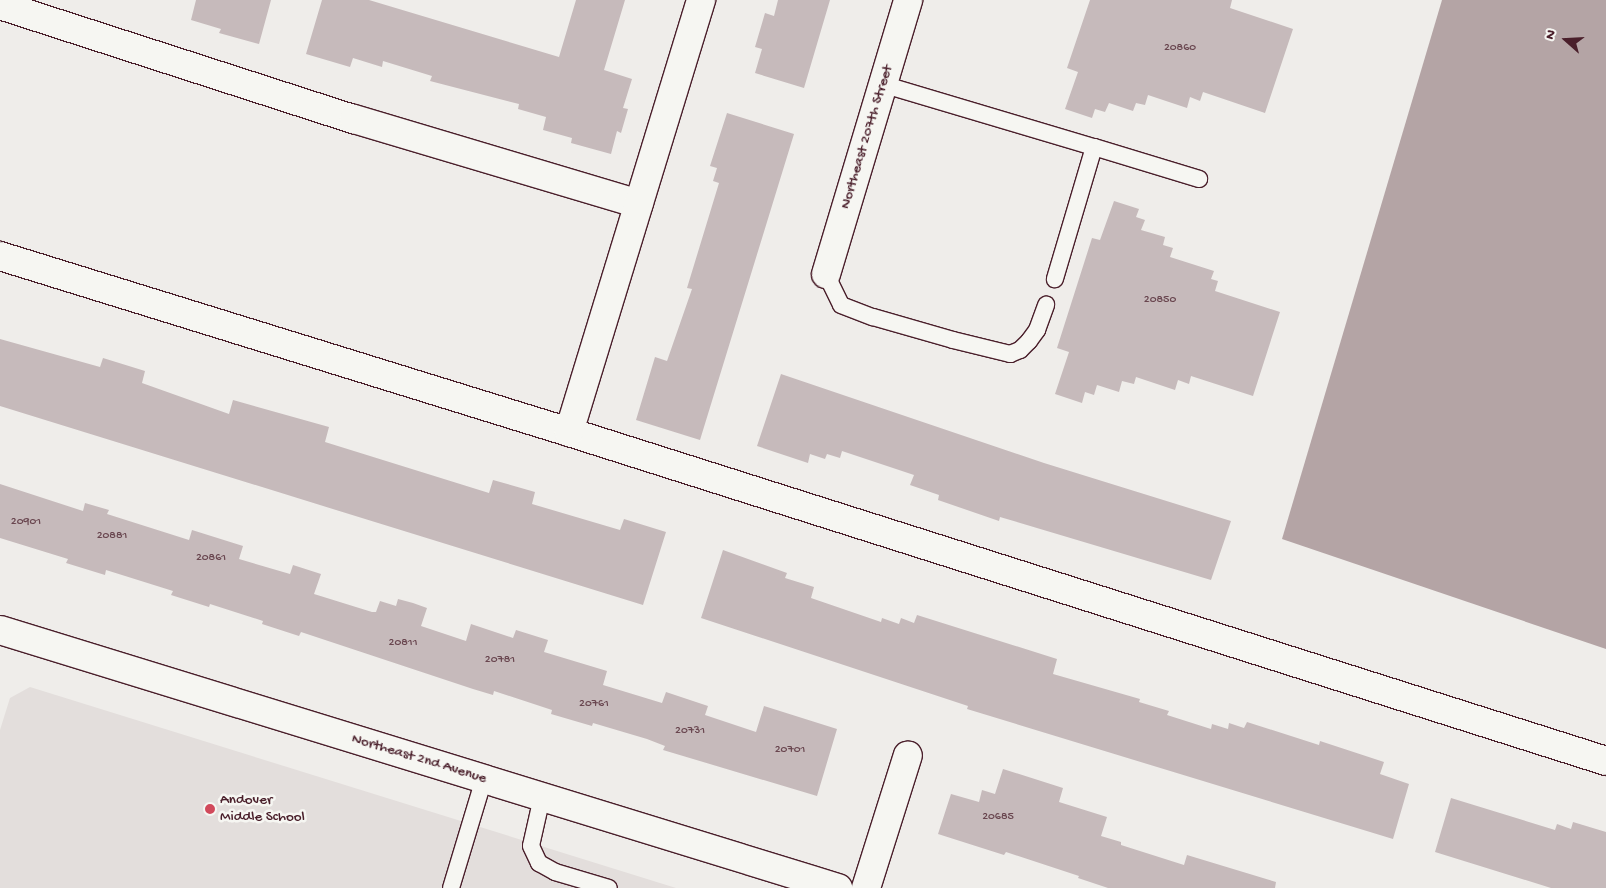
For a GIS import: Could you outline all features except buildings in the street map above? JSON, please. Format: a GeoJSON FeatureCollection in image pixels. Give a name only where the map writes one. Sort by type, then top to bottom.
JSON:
{"type":"FeatureCollection","features":[{"type":"Feature","properties":{"kind":"street"},"geometry":{"type":"LineString","coordinates":[[569,432],[701,0]]}},
{"type":"Feature","properties":{"kind":"street","name":"Northeast 207th Street"},"geometry":{"type":"LineString","coordinates":[[826,274],[908,0]]}},
{"type":"Feature","properties":{"kind":"street"},"geometry":{"type":"LineString","coordinates":[[0,5],[354,119],[639,204]]}},
{"type":"Feature","properties":{"kind":"street"},"geometry":{"type":"LineString","coordinates":[[0,256],[569,432],[1606,761]]}},
{"type":"Feature","properties":{"kind":"street","name":"Northeast 2nd Avenue"},"geometry":{"type":"LineString","coordinates":[[0,630],[838,888]]}},
{"type":"Feature","properties":{"kind":"street"},"geometry":{"type":"LineString","coordinates":[[866,888],[908,755]]}},
{"type":"Feature","properties":{"kind":"lane"},"geometry":{"type":"LineString","coordinates":[[882,84],[1199,179]]}},
{"type":"Feature","properties":{"kind":"lane"},"geometry":{"type":"LineString","coordinates":[[1055,279],[1094,147]]}},
{"type":"Feature","properties":{"kind":"lane"},"geometry":{"type":"LineString","coordinates":[[826,274],[841,304],[918,330],[1010,354],[1020,350],[1029,341],[1037,330],[1046,305]]}},
{"type":"Feature","properties":{"kind":"lane"},"geometry":{"type":"LineString","coordinates":[[451,888],[484,779]]}},
{"type":"Feature","properties":{"kind":"lane"},"geometry":{"type":"LineString","coordinates":[[542,797],[531,846],[539,863],[555,872],[609,888]]}},
{"type":"Feature","properties":{"kind":"shaded area"},"geometry":{"type":"Polygon","coordinates":[[[1442,0],[1606,0],[1606,649],[1282,539],[1442,0]]]}},
{"type":"Feature","properties":{"kind":"shaded area","name":"Andover Middle School"},"geometry":{"type":"Polygon","coordinates":[[[30,687],[676,888],[0,888],[0,730],[10,698],[30,687]]]}},
{"type":"Feature","properties":{"kind":"place","name":"Andover Middle School"},"geometry":{"type":"Point","coordinates":[210,809]}}]}
